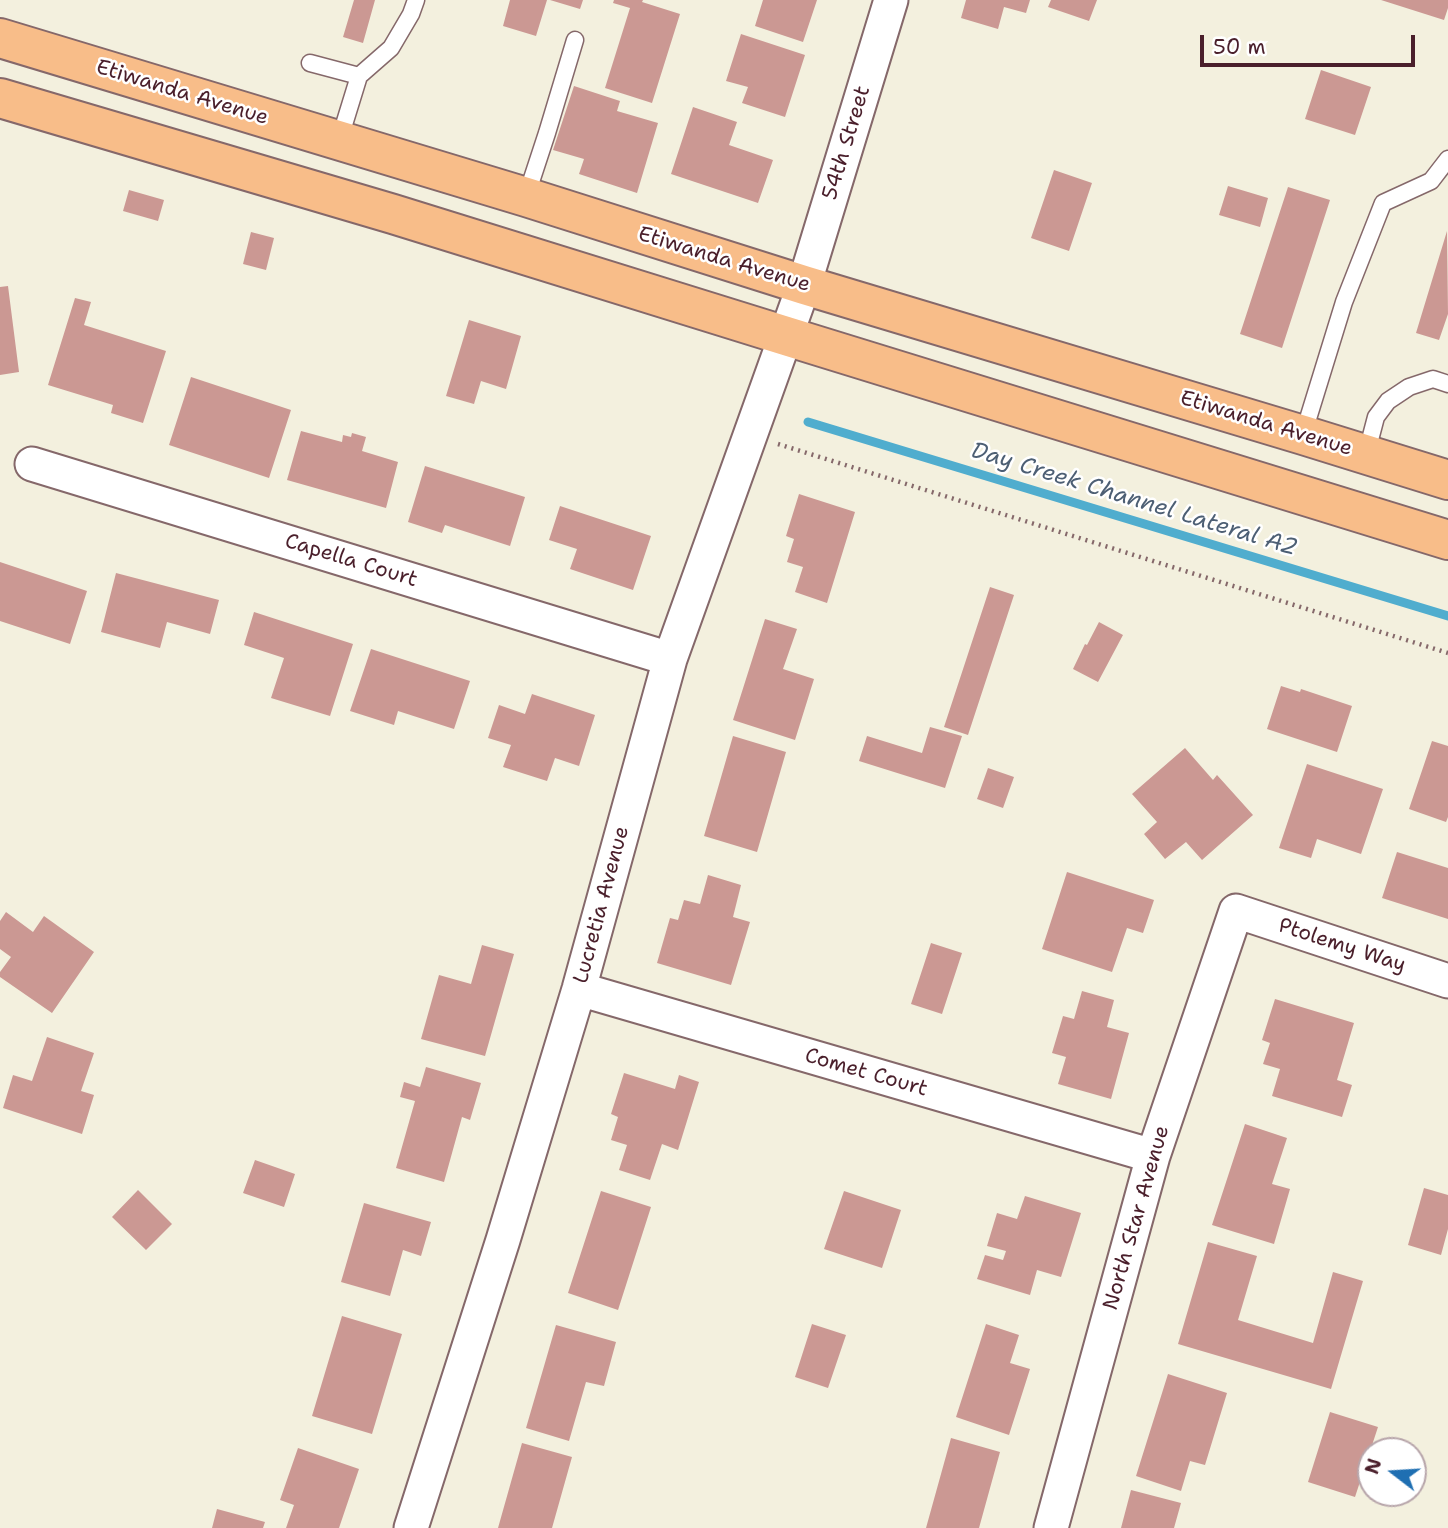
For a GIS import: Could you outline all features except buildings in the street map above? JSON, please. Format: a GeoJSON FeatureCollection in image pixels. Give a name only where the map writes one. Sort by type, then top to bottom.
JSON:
{"type":"FeatureCollection","features":[{"type":"Feature","properties":{"kind":"main road","name":"Etiwanda Avenue"},"geometry":{"type":"LineString","coordinates":[[0,38],[1448,480]]}},
{"type":"Feature","properties":{"kind":"main road"},"geometry":{"type":"LineString","coordinates":[[0,98],[393,214],[1448,540]]}},
{"type":"Feature","properties":{"kind":"street","name":"54th Street"},"geometry":{"type":"LineString","coordinates":[[804,285],[891,0]]}},
{"type":"Feature","properties":{"kind":"street","name":"Lucretia Avenue"},"geometry":{"type":"LineString","coordinates":[[411,1528],[503,1240],[579,989],[670,659],[804,285]]}},
{"type":"Feature","properties":{"kind":"street","name":"Capella Court"},"geometry":{"type":"LineString","coordinates":[[32,464],[670,659]]}},
{"type":"Feature","properties":{"kind":"street","name":"Ptolemy Way"},"geometry":{"type":"LineString","coordinates":[[1236,911],[1448,981]]}},
{"type":"Feature","properties":{"kind":"street","name":"North Star Avenue"},"geometry":{"type":"LineString","coordinates":[[1051,1528],[1153,1156],[1236,911]]}},
{"type":"Feature","properties":{"kind":"street","name":"Comet Court"},"geometry":{"type":"LineString","coordinates":[[579,989],[1153,1156]]}},
{"type":"Feature","properties":{"kind":"lane"},"geometry":{"type":"LineString","coordinates":[[339,141],[359,76],[391,48],[411,14],[415,0]]}},
{"type":"Feature","properties":{"kind":"lane"},"geometry":{"type":"LineString","coordinates":[[526,197],[575,40]]}},
{"type":"Feature","properties":{"kind":"lane"},"geometry":{"type":"LineString","coordinates":[[310,63],[359,76]]}},
{"type":"Feature","properties":{"kind":"lane"},"geometry":{"type":"LineString","coordinates":[[1303,435],[1344,302],[1383,203],[1431,181],[1448,159]]}},
{"type":"Feature","properties":{"kind":"lane"},"geometry":{"type":"LineString","coordinates":[[1366,455],[1376,417],[1388,401],[1409,387],[1433,379],[1448,384]]}},
{"type":"Feature","properties":{"kind":"path"},"geometry":{"type":"LineString","coordinates":[[751,435],[1448,653]]}},
{"type":"Feature","properties":{"kind":"waterway","name":"Day Creek Channel Lateral A2"},"geometry":{"type":"LineString","coordinates":[[808,422],[1448,616]]}}]}
